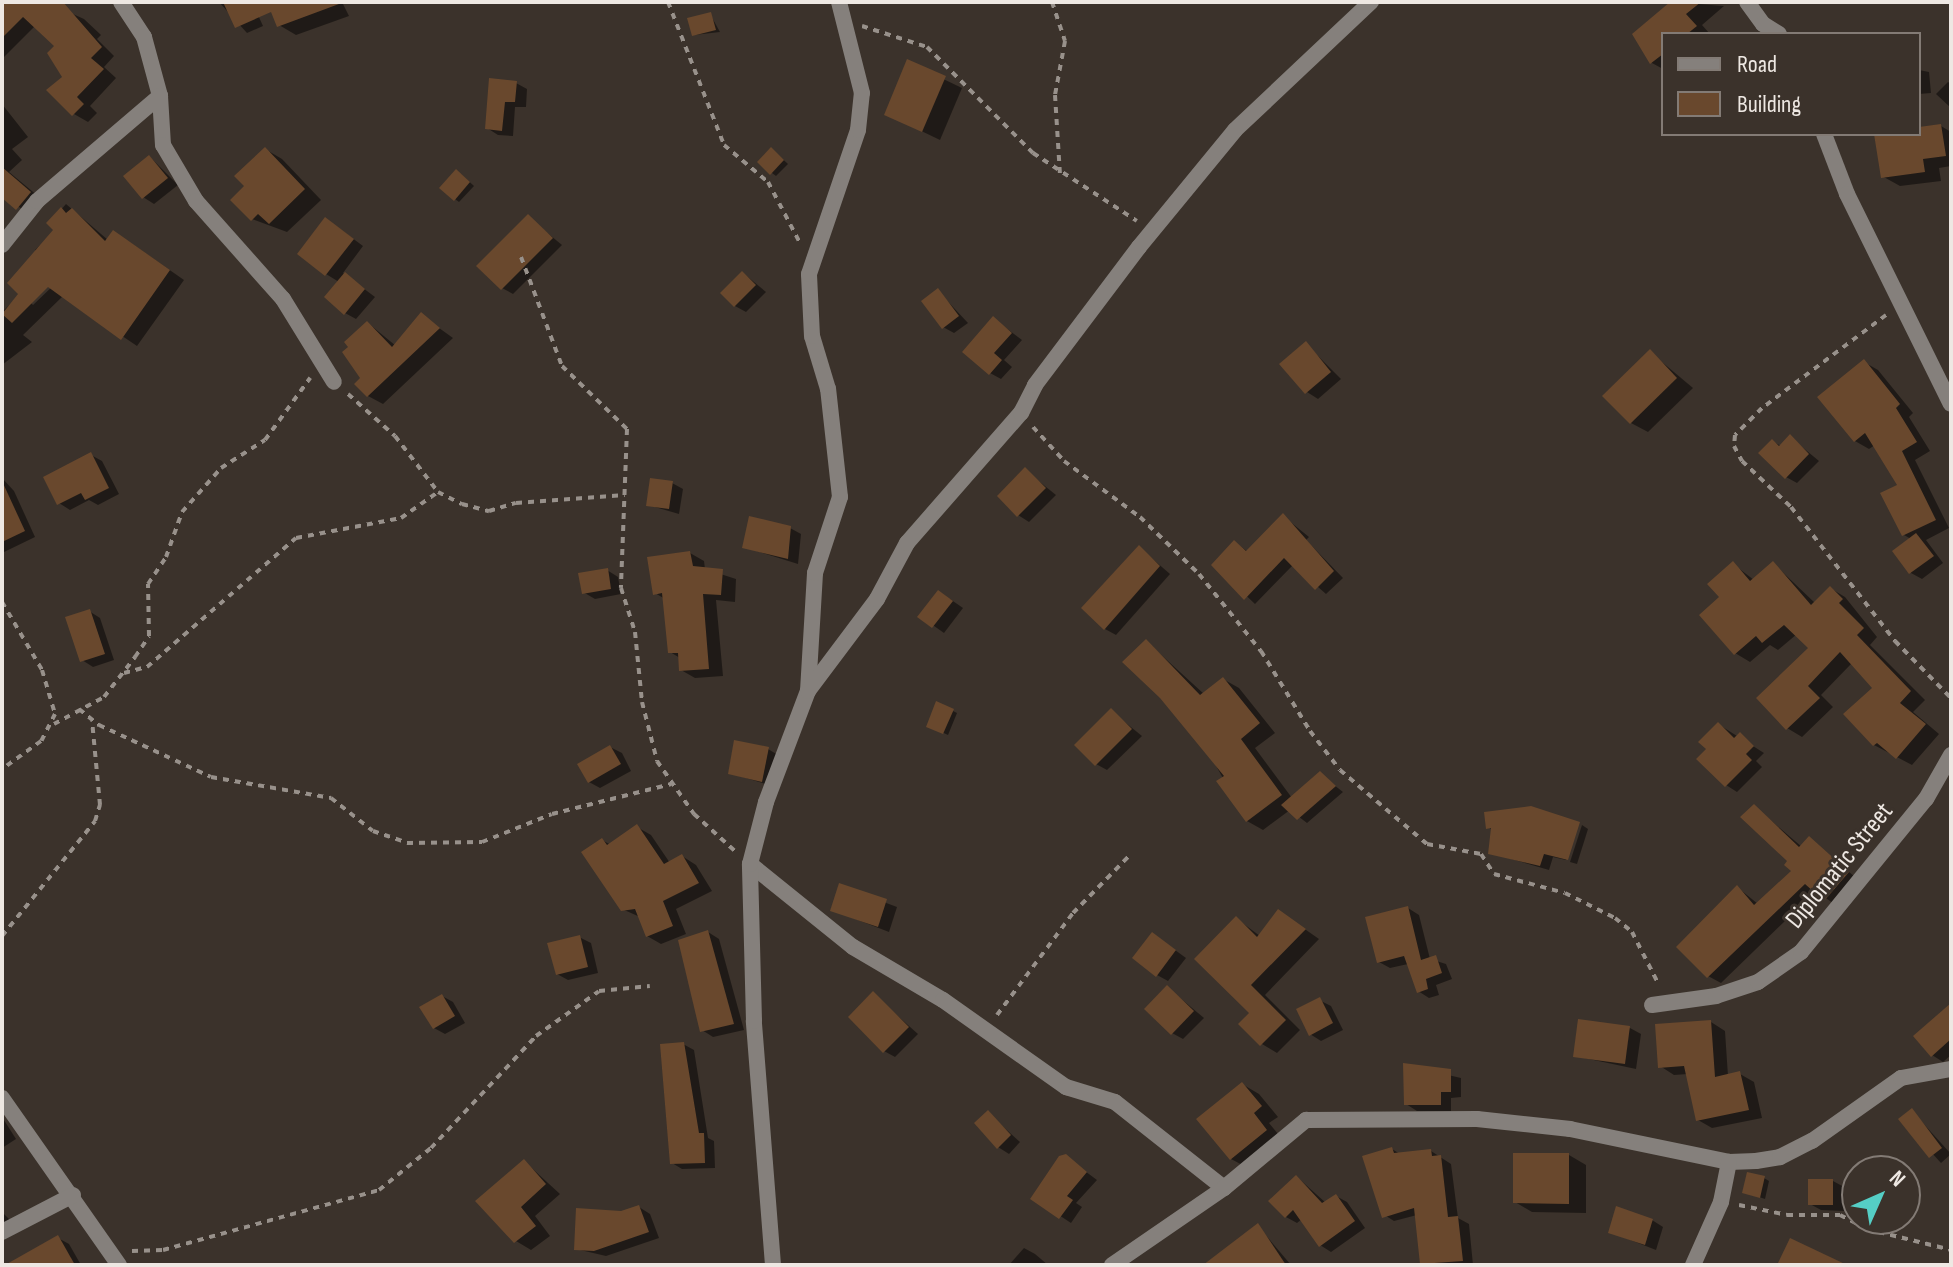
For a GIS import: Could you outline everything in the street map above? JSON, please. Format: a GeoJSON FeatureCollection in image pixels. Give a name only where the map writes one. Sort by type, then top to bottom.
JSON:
{"type":"FeatureCollection","features":[{"type":"Feature","properties":{"kind":"street"},"geometry":{"type":"LineString","coordinates":[[121,2],[137,20],[160,96],[163,145],[196,201],[283,299],[334,382]]}},
{"type":"Feature","properties":{"kind":"street"},"geometry":{"type":"LineString","coordinates":[[808,691],[815,573],[840,497],[828,389],[812,336],[809,274],[858,130],[862,93],[839,2]]}},
{"type":"Feature","properties":{"kind":"street"},"geometry":{"type":"LineString","coordinates":[[773,1265],[754,1021],[750,864],[766,802],[808,691],[870,610],[907,543],[1021,413],[1035,385],[1151,233],[1235,130],[1371,2]]}},
{"type":"Feature","properties":{"kind":"street"},"geometry":{"type":"LineString","coordinates":[[1747,2],[1763,24],[1776,32]]}},
{"type":"Feature","properties":{"kind":"street"},"geometry":{"type":"LineString","coordinates":[[2,245],[37,201],[160,96]]}},
{"type":"Feature","properties":{"kind":"street"},"geometry":{"type":"LineString","coordinates":[[1825,136],[1951,404]]}},
{"type":"Feature","properties":{"kind":"street","name":"Diplomatic Street"},"geometry":{"type":"LineString","coordinates":[[1660,1002],[1716,996],[1758,982],[1801,952],[1926,799],[1951,755]]}},
{"type":"Feature","properties":{"kind":"street"},"geometry":{"type":"LineString","coordinates":[[750,864],[853,947],[943,1000],[983,1032],[1066,1087],[1115,1102],[1224,1188]]}},
{"type":"Feature","properties":{"kind":"street"},"geometry":{"type":"LineString","coordinates":[[1112,1265],[1224,1188],[1306,1120],[1477,1119],[1570,1129],[1729,1162],[1780,1157],[1812,1141],[1901,1078],[1951,1069]]}},
{"type":"Feature","properties":{"kind":"street"},"geometry":{"type":"LineString","coordinates":[[2,1098],[73,1195],[114,1258]]}},
{"type":"Feature","properties":{"kind":"street"},"geometry":{"type":"LineString","coordinates":[[1693,1265],[1721,1202],[1729,1162]]}},
{"type":"Feature","properties":{"kind":"street"},"geometry":{"type":"LineString","coordinates":[[2,1232],[73,1195]]}},
{"type":"Feature","properties":{"kind":"path"},"geometry":{"type":"LineString","coordinates":[[668,2],[690,49],[715,127],[724,145],[781,200],[795,225],[809,274]]}},
{"type":"Feature","properties":{"kind":"path"},"geometry":{"type":"LineString","coordinates":[[1052,2],[1065,41],[1055,95],[1060,175]]}},
{"type":"Feature","properties":{"kind":"path"},"geometry":{"type":"LineString","coordinates":[[846,21],[927,47],[1060,175],[1117,205],[1151,233]]}},
{"type":"Feature","properties":{"kind":"path"},"geometry":{"type":"LineString","coordinates":[[521,257],[562,366],[627,429],[621,588],[635,632],[642,702],[657,761],[694,814],[750,864]]}},
{"type":"Feature","properties":{"kind":"path"},"geometry":{"type":"LineString","coordinates":[[1902,305],[1762,408],[1735,435],[1734,446],[1742,461],[1791,507],[1877,619],[1951,698]]}},
{"type":"Feature","properties":{"kind":"path"},"geometry":{"type":"LineString","coordinates":[[2,769],[41,741],[54,724],[104,697],[149,636],[148,584],[166,557],[182,512],[221,468],[265,440],[321,365]]}},
{"type":"Feature","properties":{"kind":"path"},"geometry":{"type":"LineString","coordinates":[[334,382],[395,436],[438,492],[489,511],[516,503],[625,495]]}},
{"type":"Feature","properties":{"kind":"path"},"geometry":{"type":"LineString","coordinates":[[1021,413],[1064,461],[1140,517],[1199,574],[1261,651],[1310,731],[1340,770],[1427,844],[1481,854],[1494,874],[1565,893],[1615,918],[1632,932],[1660,1002]]}},
{"type":"Feature","properties":{"kind":"path"},"geometry":{"type":"LineString","coordinates":[[121,674],[147,667],[296,538],[401,518],[438,492]]}},
{"type":"Feature","properties":{"kind":"path"},"geometry":{"type":"LineString","coordinates":[[2,602],[42,670],[54,724]]}},
{"type":"Feature","properties":{"kind":"path"},"geometry":{"type":"LineString","coordinates":[[79,709],[91,719],[211,777],[331,798],[373,831],[407,843],[482,842],[552,814],[671,784]]}},
{"type":"Feature","properties":{"kind":"path"},"geometry":{"type":"LineString","coordinates":[[2,936],[95,821],[100,805],[91,719]]}},
{"type":"Feature","properties":{"kind":"path"},"geometry":{"type":"LineString","coordinates":[[983,1032],[1073,913],[1129,856]]}},
{"type":"Feature","properties":{"kind":"path"},"geometry":{"type":"LineString","coordinates":[[114,1258],[163,1250],[379,1190],[431,1148],[536,1036],[599,991],[650,986]]}},
{"type":"Feature","properties":{"kind":"path"},"geometry":{"type":"LineString","coordinates":[[1721,1202],[1787,1215],[1840,1215],[1867,1229],[1951,1250]]}},
{"type":"Feature","properties":{"kind":"building"},"geometry":{"type":"Polygon","coordinates":[[[2,2],[63,2],[102,47],[91,58],[104,69],[77,97],[84,104],[72,116],[46,90],[62,77],[47,53],[54,46],[23,17],[2,38],[2,2]]]}},
{"type":"Feature","properties":{"kind":"building"},"geometry":{"type":"Polygon","coordinates":[[[223,2],[339,4],[277,27],[271,12],[235,28],[223,2]]]}},
{"type":"Feature","properties":{"kind":"building"},"geometry":{"type":"Polygon","coordinates":[[[1670,2],[1701,2],[1686,14],[1697,26],[1690,32],[1661,32],[1661,56],[1650,64],[1632,34],[1670,2]]]}},
{"type":"Feature","properties":{"kind":"building"},"geometry":{"type":"Polygon","coordinates":[[[711,12],[716,30],[692,36],[687,18],[711,12]]]}},
{"type":"Feature","properties":{"kind":"building"},"geometry":{"type":"Polygon","coordinates":[[[907,59],[946,76],[922,132],[884,115],[907,59]]]}},
{"type":"Feature","properties":{"kind":"building"},"geometry":{"type":"Polygon","coordinates":[[[489,78],[517,81],[515,102],[505,102],[502,131],[485,129],[489,78]]]}},
{"type":"Feature","properties":{"kind":"building"},"geometry":{"type":"Polygon","coordinates":[[[1941,124],[1946,156],[1923,159],[1925,172],[1881,178],[1874,136],[1921,136],[1921,127],[1941,124]]]}},
{"type":"Feature","properties":{"kind":"building"},"geometry":{"type":"Polygon","coordinates":[[[265,147],[305,189],[269,224],[258,214],[251,221],[230,200],[244,186],[234,176],[265,147]]]}},
{"type":"Feature","properties":{"kind":"building"},"geometry":{"type":"Polygon","coordinates":[[[771,147],[784,160],[770,175],[757,162],[771,147]]]}},
{"type":"Feature","properties":{"kind":"building"},"geometry":{"type":"Polygon","coordinates":[[[149,155],[168,178],[142,199],[123,176],[149,155]]]}},
{"type":"Feature","properties":{"kind":"building"},"geometry":{"type":"Polygon","coordinates":[[[2,167],[31,192],[16,210],[2,198],[2,167]]]}},
{"type":"Feature","properties":{"kind":"building"},"geometry":{"type":"Polygon","coordinates":[[[456,169],[470,182],[454,201],[439,188],[456,169]]]}},
{"type":"Feature","properties":{"kind":"building"},"geometry":{"type":"Polygon","coordinates":[[[61,207],[66,213],[72,208],[105,241],[113,230],[170,270],[121,340],[48,287],[12,323],[2,314],[18,294],[7,283],[53,230],[46,223],[61,207]]]}},
{"type":"Feature","properties":{"kind":"building"},"geometry":{"type":"Polygon","coordinates":[[[528,214],[553,238],[501,290],[476,266],[528,214]]]}},
{"type":"Feature","properties":{"kind":"building"},"geometry":{"type":"Polygon","coordinates":[[[325,217],[354,239],[325,276],[297,254],[325,217]]]}},
{"type":"Feature","properties":{"kind":"building"},"geometry":{"type":"Polygon","coordinates":[[[742,271],[756,285],[734,307],[720,293],[742,271]]]}},
{"type":"Feature","properties":{"kind":"building"},"geometry":{"type":"Polygon","coordinates":[[[345,272],[365,289],[344,315],[324,297],[345,272]]]}},
{"type":"Feature","properties":{"kind":"building"},"geometry":{"type":"Polygon","coordinates":[[[938,288],[959,316],[942,329],[921,301],[938,288]]]}},
{"type":"Feature","properties":{"kind":"building"},"geometry":{"type":"Polygon","coordinates":[[[421,312],[440,328],[367,397],[354,384],[360,378],[342,352],[348,347],[344,342],[367,321],[392,347],[421,312]]]}},
{"type":"Feature","properties":{"kind":"building"},"geometry":{"type":"Polygon","coordinates":[[[993,316],[1012,333],[994,353],[1002,360],[989,375],[962,352],[993,316]]]}},
{"type":"Feature","properties":{"kind":"building"},"geometry":{"type":"Polygon","coordinates":[[[1306,341],[1331,372],[1305,394],[1279,364],[1306,341]]]}},
{"type":"Feature","properties":{"kind":"building"},"geometry":{"type":"Polygon","coordinates":[[[1650,349],[1677,378],[1630,424],[1602,396],[1650,349]]]}},
{"type":"Feature","properties":{"kind":"building"},"geometry":{"type":"Polygon","coordinates":[[[1864,359],[1900,404],[1896,408],[1917,442],[1902,451],[1936,520],[1902,536],[1880,493],[1897,485],[1865,433],[1854,442],[1817,397],[1864,359]]]}},
{"type":"Feature","properties":{"kind":"building"},"geometry":{"type":"Polygon","coordinates":[[[1790,434],[1809,454],[1785,479],[1758,453],[1772,439],[1779,446],[1790,434]]]}},
{"type":"Feature","properties":{"kind":"building"},"geometry":{"type":"Polygon","coordinates":[[[91,452],[109,488],[85,500],[81,493],[57,505],[43,477],[91,452]]]}},
{"type":"Feature","properties":{"kind":"building"},"geometry":{"type":"Polygon","coordinates":[[[1025,467],[1046,488],[1017,517],[997,496],[1025,467]]]}},
{"type":"Feature","properties":{"kind":"building"},"geometry":{"type":"Polygon","coordinates":[[[650,478],[673,481],[669,509],[646,506],[650,478]]]}},
{"type":"Feature","properties":{"kind":"building"},"geometry":{"type":"Polygon","coordinates":[[[2,481],[25,531],[2,542],[2,481]]]}},
{"type":"Feature","properties":{"kind":"building"},"geometry":{"type":"Polygon","coordinates":[[[1283,513],[1334,571],[1315,590],[1284,558],[1244,600],[1211,565],[1234,540],[1246,551],[1283,513]]]}},
{"type":"Feature","properties":{"kind":"building"},"geometry":{"type":"Polygon","coordinates":[[[749,516],[791,526],[788,559],[742,548],[749,516]]]}},
{"type":"Feature","properties":{"kind":"building"},"geometry":{"type":"Polygon","coordinates":[[[1916,533],[1934,556],[1909,574],[1892,551],[1916,533]]]}},
{"type":"Feature","properties":{"kind":"building"},"geometry":{"type":"Polygon","coordinates":[[[1139,545],[1160,566],[1104,630],[1081,608],[1139,545]]]}},
{"type":"Feature","properties":{"kind":"building"},"geometry":{"type":"Polygon","coordinates":[[[690,551],[693,566],[723,569],[721,595],[703,594],[709,669],[679,671],[678,653],[668,653],[662,593],[653,595],[647,557],[690,551]]]}},
{"type":"Feature","properties":{"kind":"building"},"geometry":{"type":"Polygon","coordinates":[[[1733,561],[1750,581],[1773,561],[1811,605],[1830,586],[1843,599],[1839,603],[1864,628],[1857,635],[1911,691],[1900,703],[1926,724],[1896,759],[1877,743],[1873,746],[1843,714],[1872,688],[1840,652],[1808,686],[1820,698],[1786,730],[1756,698],[1808,648],[1784,625],[1762,643],[1756,636],[1734,655],[1699,615],[1719,597],[1707,584],[1733,561]]]}},
{"type":"Feature","properties":{"kind":"building"},"geometry":{"type":"Polygon","coordinates":[[[608,568],[611,589],[582,594],[578,573],[608,568]]]}},
{"type":"Feature","properties":{"kind":"building"},"geometry":{"type":"Polygon","coordinates":[[[938,590],[953,601],[932,628],[917,617],[938,590]]]}},
{"type":"Feature","properties":{"kind":"building"},"geometry":{"type":"Polygon","coordinates":[[[90,609],[105,654],[80,662],[65,617],[90,609]]]}},
{"type":"Feature","properties":{"kind":"building"},"geometry":{"type":"Polygon","coordinates":[[[1146,639],[1200,695],[1223,677],[1260,723],[1241,739],[1282,795],[1246,822],[1216,781],[1224,776],[1160,698],[1122,662],[1146,639]]]}},
{"type":"Feature","properties":{"kind":"building"},"geometry":{"type":"Polygon","coordinates":[[[936,701],[954,709],[943,734],[926,727],[936,701]]]}},
{"type":"Feature","properties":{"kind":"building"},"geometry":{"type":"Polygon","coordinates":[[[1111,708],[1132,729],[1095,766],[1074,745],[1111,708]]]}},
{"type":"Feature","properties":{"kind":"building"},"geometry":{"type":"Polygon","coordinates":[[[1718,722],[1734,738],[1740,732],[1754,746],[1746,754],[1752,760],[1725,787],[1696,759],[1706,749],[1698,742],[1718,722]]]}},
{"type":"Feature","properties":{"kind":"building"},"geometry":{"type":"Polygon","coordinates":[[[734,740],[769,747],[762,782],[728,774],[734,740]]]}},
{"type":"Feature","properties":{"kind":"building"},"geometry":{"type":"Polygon","coordinates":[[[610,745],[621,764],[588,783],[577,764],[610,745]]]}},
{"type":"Feature","properties":{"kind":"building"},"geometry":{"type":"Polygon","coordinates":[[[1320,771],[1336,786],[1297,820],[1281,805],[1320,771]]]}},
{"type":"Feature","properties":{"kind":"building"},"geometry":{"type":"Polygon","coordinates":[[[1754,804],[1799,847],[1809,836],[1849,872],[1824,901],[1805,884],[1707,978],[1676,947],[1737,885],[1754,905],[1791,871],[1784,865],[1787,861],[1740,817],[1754,804]]]}},
{"type":"Feature","properties":{"kind":"building"},"geometry":{"type":"Polygon","coordinates":[[[1531,806],[1580,822],[1568,860],[1544,854],[1540,866],[1488,854],[1491,828],[1486,829],[1484,812],[1531,806]]]}},
{"type":"Feature","properties":{"kind":"building"},"geometry":{"type":"Polygon","coordinates":[[[637,824],[664,864],[682,854],[699,883],[663,901],[673,926],[646,937],[635,909],[621,911],[581,852],[602,838],[607,845],[637,824]]]}},
{"type":"Feature","properties":{"kind":"building"},"geometry":{"type":"Polygon","coordinates":[[[839,883],[887,899],[878,927],[830,911],[839,883]]]}},
{"type":"Feature","properties":{"kind":"building"},"geometry":{"type":"Polygon","coordinates":[[[1408,906],[1421,960],[1436,955],[1442,973],[1426,979],[1428,989],[1417,993],[1404,956],[1377,963],[1365,917],[1408,906]]]}},
{"type":"Feature","properties":{"kind":"building"},"geometry":{"type":"Polygon","coordinates":[[[1278,909],[1306,929],[1251,985],[1286,1020],[1260,1046],[1238,1024],[1249,1013],[1194,959],[1236,916],[1257,937],[1278,909]]]}},
{"type":"Feature","properties":{"kind":"building"},"geometry":{"type":"Polygon","coordinates":[[[708,930],[734,1024],[700,1032],[678,940],[708,930]]]}},
{"type":"Feature","properties":{"kind":"building"},"geometry":{"type":"Polygon","coordinates":[[[1152,932],[1176,950],[1156,977],[1132,958],[1152,932]]]}},
{"type":"Feature","properties":{"kind":"building"},"geometry":{"type":"Polygon","coordinates":[[[580,935],[588,967],[556,975],[547,943],[580,935]]]}},
{"type":"Feature","properties":{"kind":"building"},"geometry":{"type":"Polygon","coordinates":[[[1167,985],[1194,1011],[1171,1035],[1144,1009],[1167,985]]]}},
{"type":"Feature","properties":{"kind":"building"},"geometry":{"type":"Polygon","coordinates":[[[873,991],[909,1027],[883,1053],[848,1017],[873,991]]]}},
{"type":"Feature","properties":{"kind":"building"},"geometry":{"type":"Polygon","coordinates":[[[442,994],[455,1016],[433,1029],[419,1007],[442,994]]]}},
{"type":"Feature","properties":{"kind":"building"},"geometry":{"type":"Polygon","coordinates":[[[1320,997],[1333,1023],[1309,1036],[1296,1009],[1320,997]]]}},
{"type":"Feature","properties":{"kind":"building"},"geometry":{"type":"Polygon","coordinates":[[[1951,1003],[1951,1039],[1931,1057],[1913,1036],[1951,1003]]]}},
{"type":"Feature","properties":{"kind":"building"},"geometry":{"type":"Polygon","coordinates":[[[1578,1019],[1630,1026],[1625,1064],[1573,1057],[1578,1019]]]}},
{"type":"Feature","properties":{"kind":"building"},"geometry":{"type":"Polygon","coordinates":[[[1711,1020],[1715,1077],[1740,1071],[1749,1110],[1696,1121],[1684,1066],[1658,1068],[1655,1024],[1711,1020]]]}},
{"type":"Feature","properties":{"kind":"building"},"geometry":{"type":"Polygon","coordinates":[[[684,1042],[699,1133],[704,1133],[705,1163],[670,1164],[660,1044],[684,1042]]]}},
{"type":"Feature","properties":{"kind":"building"},"geometry":{"type":"Polygon","coordinates":[[[1403,1063],[1451,1069],[1451,1092],[1441,1092],[1441,1105],[1404,1105],[1403,1063]]]}},
{"type":"Feature","properties":{"kind":"building"},"geometry":{"type":"Polygon","coordinates":[[[1242,1082],[1262,1106],[1254,1113],[1267,1130],[1230,1160],[1196,1119],[1242,1082]]]}},
{"type":"Feature","properties":{"kind":"building"},"geometry":{"type":"Polygon","coordinates":[[[1912,1108],[1942,1148],[1929,1158],[1898,1119],[1912,1108]]]}},
{"type":"Feature","properties":{"kind":"building"},"geometry":{"type":"Polygon","coordinates":[[[988,1110],[1011,1135],[997,1149],[974,1123],[988,1110]]]}},
{"type":"Feature","properties":{"kind":"building"},"geometry":{"type":"Polygon","coordinates":[[[1392,1147],[1394,1153],[1431,1149],[1432,1156],[1441,1155],[1448,1217],[1458,1216],[1463,1261],[1420,1264],[1414,1208],[1382,1218],[1362,1156],[1392,1147]]]}},
{"type":"Feature","properties":{"kind":"building"},"geometry":{"type":"Polygon","coordinates":[[[1513,1153],[1569,1153],[1569,1204],[1513,1203],[1513,1153]]]}},
{"type":"Feature","properties":{"kind":"building"},"geometry":{"type":"Polygon","coordinates":[[[1066,1154],[1087,1172],[1067,1196],[1073,1200],[1059,1219],[1030,1199],[1059,1156],[1066,1154]]]}},
{"type":"Feature","properties":{"kind":"building"},"geometry":{"type":"Polygon","coordinates":[[[524,1159],[546,1184],[521,1207],[536,1226],[514,1243],[475,1201],[524,1159]]]}},
{"type":"Feature","properties":{"kind":"building"},"geometry":{"type":"Polygon","coordinates":[[[1747,1172],[1765,1176],[1760,1198],[1742,1193],[1747,1172]]]}},
{"type":"Feature","properties":{"kind":"building"},"geometry":{"type":"Polygon","coordinates":[[[1296,1175],[1322,1203],[1336,1194],[1355,1221],[1319,1247],[1293,1210],[1285,1218],[1268,1201],[1296,1175]]]}},
{"type":"Feature","properties":{"kind":"building"},"geometry":{"type":"Polygon","coordinates":[[[1808,1179],[1833,1179],[1833,1205],[1808,1205],[1808,1179]]]}},
{"type":"Feature","properties":{"kind":"building"},"geometry":{"type":"Polygon","coordinates":[[[639,1205],[649,1232],[594,1251],[574,1250],[576,1208],[621,1211],[639,1205]]]}},
{"type":"Feature","properties":{"kind":"building"},"geometry":{"type":"Polygon","coordinates":[[[1616,1206],[1653,1219],[1645,1245],[1608,1233],[1616,1206]]]}},
{"type":"Feature","properties":{"kind":"building"},"geometry":{"type":"Polygon","coordinates":[[[1258,1223],[1286,1265],[1203,1265],[1258,1223]]]}},
{"type":"Feature","properties":{"kind":"building"},"geometry":{"type":"Polygon","coordinates":[[[58,1235],[75,1265],[5,1265],[58,1235]]]}},
{"type":"Feature","properties":{"kind":"building"},"geometry":{"type":"Polygon","coordinates":[[[1790,1238],[1847,1265],[1777,1265],[1790,1238]]]}}]}
